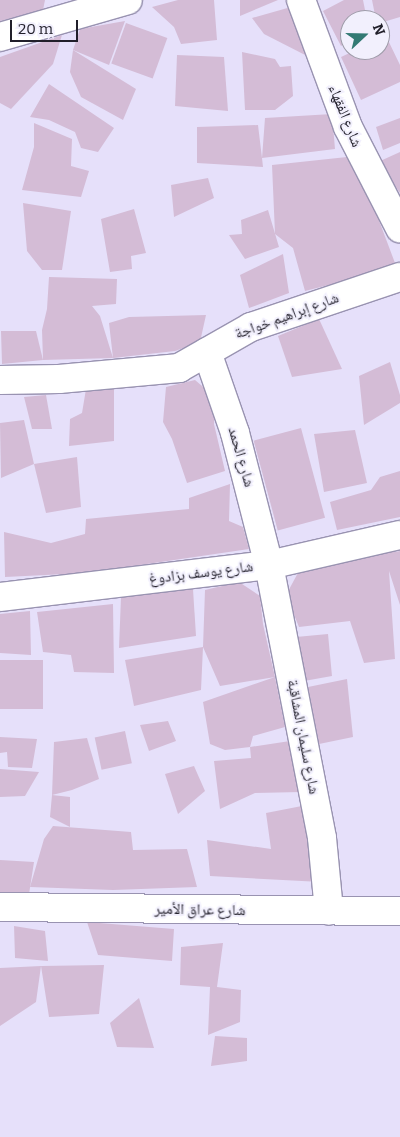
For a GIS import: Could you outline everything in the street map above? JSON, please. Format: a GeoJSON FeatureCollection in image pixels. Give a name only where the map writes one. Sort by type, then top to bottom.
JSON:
{"type":"FeatureCollection","features":[{"type":"Feature","properties":{"kind":"main road"},"geometry":{"type":"LineString","coordinates":[[0,36],[128,0]]}},
{"type":"Feature","properties":{"kind":"main road","name":"شارع الفقهاء"},"geometry":{"type":"LineString","coordinates":[[301,0],[348,127],[400,228]]}},
{"type":"Feature","properties":{"kind":"main road","name":"شارع إبراهيم خواجة"},"geometry":{"type":"LineString","coordinates":[[0,380],[36,380],[178,368],[251,327],[400,277]]}},
{"type":"Feature","properties":{"kind":"main road","name":"شارع الحمد"},"geometry":{"type":"LineString","coordinates":[[207,352],[238,443],[269,565]]}},
{"type":"Feature","properties":{"kind":"main road","name":"شارع يوسف بزادوغ"},"geometry":{"type":"LineString","coordinates":[[0,597],[269,565],[400,535]]}},
{"type":"Feature","properties":{"kind":"main road","name":"شارع سليمان المشاقبة"},"geometry":{"type":"LineString","coordinates":[[269,565],[322,838],[329,911]]}},
{"type":"Feature","properties":{"kind":"main road","name":"شارع عراق الأمير"},"geometry":{"type":"LineString","coordinates":[[0,907],[400,911]]}},
{"type":"Feature","properties":{"kind":"building"},"geometry":{"type":"Polygon","coordinates":[[[0,0],[45,0],[43,10],[0,21],[0,0]]]}},
{"type":"Feature","properties":{"kind":"building"},"geometry":{"type":"Polygon","coordinates":[[[178,0],[214,0],[217,40],[181,44],[174,27],[152,7],[178,0]]]}},
{"type":"Feature","properties":{"kind":"building"},"geometry":{"type":"Polygon","coordinates":[[[240,0],[278,0],[240,16],[240,0]]]}},
{"type":"Feature","properties":{"kind":"building"},"geometry":{"type":"Polygon","coordinates":[[[344,0],[363,0],[365,10],[340,10],[340,44],[323,11],[344,0]]]}},
{"type":"Feature","properties":{"kind":"building"},"geometry":{"type":"Polygon","coordinates":[[[372,0],[400,0],[400,17],[390,20],[390,10],[374,10],[372,0]]]}},
{"type":"Feature","properties":{"kind":"building"},"geometry":{"type":"Polygon","coordinates":[[[291,7],[311,58],[264,34],[252,18],[291,7]]]}},
{"type":"Feature","properties":{"kind":"building"},"geometry":{"type":"Polygon","coordinates":[[[125,21],[109,65],[73,50],[80,29],[125,21]]]}},
{"type":"Feature","properties":{"kind":"building"},"geometry":{"type":"Polygon","coordinates":[[[126,23],[167,38],[153,78],[111,63],[126,23]]]}},
{"type":"Feature","properties":{"kind":"building"},"geometry":{"type":"Polygon","coordinates":[[[62,35],[53,64],[11,109],[0,103],[0,57],[62,35]]]}},
{"type":"Feature","properties":{"kind":"building"},"geometry":{"type":"Polygon","coordinates":[[[390,44],[400,65],[400,82],[361,100],[342,60],[390,60],[390,44]]]}},
{"type":"Feature","properties":{"kind":"building"},"geometry":{"type":"Polygon","coordinates":[[[73,50],[136,89],[123,120],[81,97],[70,72],[73,50]]]}},
{"type":"Feature","properties":{"kind":"building"},"geometry":{"type":"Polygon","coordinates":[[[242,52],[275,59],[280,67],[291,66],[293,96],[275,110],[245,110],[242,52]]]}},
{"type":"Feature","properties":{"kind":"building"},"geometry":{"type":"Polygon","coordinates":[[[177,55],[224,57],[228,111],[175,106],[177,55]]]}},
{"type":"Feature","properties":{"kind":"building"},"geometry":{"type":"Polygon","coordinates":[[[49,84],[114,128],[98,152],[81,148],[75,132],[49,120],[30,117],[49,84]]]}},
{"type":"Feature","properties":{"kind":"building"},"geometry":{"type":"Polygon","coordinates":[[[332,114],[335,149],[262,158],[265,118],[332,114]]]}},
{"type":"Feature","properties":{"kind":"building"},"geometry":{"type":"Polygon","coordinates":[[[400,118],[400,143],[383,150],[376,127],[400,118]]]}},
{"type":"Feature","properties":{"kind":"building"},"geometry":{"type":"Polygon","coordinates":[[[34,123],[72,139],[71,166],[89,171],[81,197],[22,190],[34,147],[34,123]]]}},
{"type":"Feature","properties":{"kind":"building"},"geometry":{"type":"Polygon","coordinates":[[[258,125],[263,167],[197,163],[197,127],[258,125]]]}},
{"type":"Feature","properties":{"kind":"building"},"geometry":{"type":"Polygon","coordinates":[[[400,152],[400,193],[378,162],[400,152]]]}},
{"type":"Feature","properties":{"kind":"building"},"geometry":{"type":"Polygon","coordinates":[[[347,157],[369,194],[395,263],[356,278],[305,291],[293,248],[275,234],[272,165],[347,157]]]}},
{"type":"Feature","properties":{"kind":"building"},"geometry":{"type":"Polygon","coordinates":[[[208,178],[214,198],[174,217],[171,185],[208,178]]]}},
{"type":"Feature","properties":{"kind":"building"},"geometry":{"type":"Polygon","coordinates":[[[23,203],[71,211],[62,270],[42,270],[27,251],[23,203]]]}},
{"type":"Feature","properties":{"kind":"building"},"geometry":{"type":"Polygon","coordinates":[[[134,209],[146,253],[131,256],[132,269],[110,272],[101,219],[134,209]]]}},
{"type":"Feature","properties":{"kind":"building"},"geometry":{"type":"Polygon","coordinates":[[[268,210],[279,247],[245,259],[229,235],[242,234],[241,220],[268,210]]]}},
{"type":"Feature","properties":{"kind":"building"},"geometry":{"type":"Polygon","coordinates":[[[283,254],[289,293],[249,308],[240,275],[283,254]]]}},
{"type":"Feature","properties":{"kind":"building"},"geometry":{"type":"Polygon","coordinates":[[[49,277],[117,279],[116,304],[92,306],[100,316],[113,358],[43,360],[42,330],[47,309],[49,277]]]}},
{"type":"Feature","properties":{"kind":"building"},"geometry":{"type":"Polygon","coordinates":[[[206,315],[200,342],[175,351],[113,358],[109,323],[129,317],[206,315]]]}},
{"type":"Feature","properties":{"kind":"building"},"geometry":{"type":"Polygon","coordinates":[[[319,319],[342,369],[292,377],[278,336],[319,319]]]}},
{"type":"Feature","properties":{"kind":"building"},"geometry":{"type":"Polygon","coordinates":[[[1,331],[36,331],[43,360],[2,364],[1,331]]]}},
{"type":"Feature","properties":{"kind":"building"},"geometry":{"type":"Polygon","coordinates":[[[390,362],[400,395],[400,403],[364,425],[359,376],[390,362]]]}},
{"type":"Feature","properties":{"kind":"building"},"geometry":{"type":"Polygon","coordinates":[[[195,380],[215,397],[214,424],[225,471],[187,483],[172,439],[163,422],[166,387],[195,380]]]}},
{"type":"Feature","properties":{"kind":"building"},"geometry":{"type":"Polygon","coordinates":[[[114,386],[114,441],[69,446],[70,419],[82,413],[86,389],[114,386]]]}},
{"type":"Feature","properties":{"kind":"building"},"geometry":{"type":"Polygon","coordinates":[[[46,395],[52,429],[32,429],[24,397],[46,395]]]}},
{"type":"Feature","properties":{"kind":"building"},"geometry":{"type":"Polygon","coordinates":[[[24,420],[34,464],[1,478],[0,423],[24,420]]]}},
{"type":"Feature","properties":{"kind":"building"},"geometry":{"type":"Polygon","coordinates":[[[301,428],[325,518],[278,531],[254,441],[301,428]]]}},
{"type":"Feature","properties":{"kind":"building"},"geometry":{"type":"Polygon","coordinates":[[[355,430],[367,483],[324,492],[314,434],[355,430]]]}},
{"type":"Feature","properties":{"kind":"building"},"geometry":{"type":"Polygon","coordinates":[[[77,457],[81,507],[46,513],[34,464],[77,457]]]}},
{"type":"Feature","properties":{"kind":"building"},"geometry":{"type":"Polygon","coordinates":[[[400,471],[400,517],[337,530],[330,502],[371,490],[380,477],[400,471]]]}},
{"type":"Feature","properties":{"kind":"building"},"geometry":{"type":"Polygon","coordinates":[[[230,484],[229,521],[243,527],[249,549],[86,573],[5,577],[4,532],[51,543],[85,534],[86,519],[189,509],[189,498],[230,484]]]}},
{"type":"Feature","properties":{"kind":"building"},"geometry":{"type":"Polygon","coordinates":[[[383,550],[400,551],[400,605],[389,571],[395,659],[364,663],[350,621],[299,627],[286,595],[299,571],[383,550]]]}},
{"type":"Feature","properties":{"kind":"building"},"geometry":{"type":"Polygon","coordinates":[[[239,582],[260,596],[263,624],[275,677],[220,686],[203,647],[205,590],[239,582]]]}},
{"type":"Feature","properties":{"kind":"building"},"geometry":{"type":"Polygon","coordinates":[[[193,589],[196,636],[119,648],[121,597],[193,589]]]}},
{"type":"Feature","properties":{"kind":"building"},"geometry":{"type":"Polygon","coordinates":[[[113,604],[114,673],[74,672],[71,655],[43,652],[37,612],[113,604]]]}},
{"type":"Feature","properties":{"kind":"building"},"geometry":{"type":"Polygon","coordinates":[[[30,611],[31,655],[0,653],[0,614],[30,611]]]}},
{"type":"Feature","properties":{"kind":"building"},"geometry":{"type":"Polygon","coordinates":[[[328,634],[332,676],[304,681],[296,637],[328,634]]]}},
{"type":"Feature","properties":{"kind":"building"},"geometry":{"type":"Polygon","coordinates":[[[203,647],[201,690],[134,706],[125,660],[203,647]]]}},
{"type":"Feature","properties":{"kind":"building"},"geometry":{"type":"Polygon","coordinates":[[[0,660],[43,660],[43,709],[0,709],[0,660]]]}},
{"type":"Feature","properties":{"kind":"building"},"geometry":{"type":"Polygon","coordinates":[[[275,677],[285,727],[253,736],[250,747],[225,750],[210,744],[203,702],[275,677]]]}},
{"type":"Feature","properties":{"kind":"building"},"geometry":{"type":"Polygon","coordinates":[[[347,679],[353,737],[319,744],[308,687],[347,679]]]}},
{"type":"Feature","properties":{"kind":"building"},"geometry":{"type":"Polygon","coordinates":[[[168,721],[176,741],[149,751],[140,725],[168,721]]]}},
{"type":"Feature","properties":{"kind":"building"},"geometry":{"type":"Polygon","coordinates":[[[125,731],[132,763],[102,770],[95,737],[125,731]]]}},
{"type":"Feature","properties":{"kind":"building"},"geometry":{"type":"Polygon","coordinates":[[[0,737],[37,739],[32,768],[8,767],[7,752],[0,753],[0,737]]]}},
{"type":"Feature","properties":{"kind":"building"},"geometry":{"type":"Polygon","coordinates":[[[87,738],[99,779],[72,790],[52,795],[54,742],[87,738]]]}},
{"type":"Feature","properties":{"kind":"building"},"geometry":{"type":"Polygon","coordinates":[[[290,741],[301,792],[255,793],[220,809],[214,761],[251,758],[250,747],[290,741]]]}},
{"type":"Feature","properties":{"kind":"building"},"geometry":{"type":"Polygon","coordinates":[[[194,766],[205,791],[178,814],[165,774],[194,766]]]}},
{"type":"Feature","properties":{"kind":"building"},"geometry":{"type":"Polygon","coordinates":[[[0,769],[39,772],[25,796],[0,797],[0,769]]]}},
{"type":"Feature","properties":{"kind":"building"},"geometry":{"type":"Polygon","coordinates":[[[52,795],[70,797],[70,827],[50,817],[52,795]]]}},
{"type":"Feature","properties":{"kind":"building"},"geometry":{"type":"Polygon","coordinates":[[[307,805],[321,882],[210,876],[207,840],[271,849],[266,813],[307,805]]]}},
{"type":"Feature","properties":{"kind":"building"},"geometry":{"type":"Polygon","coordinates":[[[53,826],[131,832],[133,850],[187,849],[197,887],[113,890],[30,887],[44,839],[53,826]]]}},
{"type":"Feature","properties":{"kind":"building"},"geometry":{"type":"Polygon","coordinates":[[[0,860],[34,862],[29,894],[0,892],[0,860]]]}},
{"type":"Feature","properties":{"kind":"building"},"geometry":{"type":"Polygon","coordinates":[[[87,922],[174,929],[172,961],[98,955],[87,922]]]}},
{"type":"Feature","properties":{"kind":"building"},"geometry":{"type":"Polygon","coordinates":[[[14,926],[45,931],[48,961],[15,958],[14,926]]]}},
{"type":"Feature","properties":{"kind":"building"},"geometry":{"type":"Polygon","coordinates":[[[223,943],[217,987],[241,990],[240,1022],[208,1035],[210,987],[180,985],[181,947],[223,943]]]}},
{"type":"Feature","properties":{"kind":"building"},"geometry":{"type":"Polygon","coordinates":[[[104,965],[99,1014],[49,1017],[41,966],[104,965]]]}},
{"type":"Feature","properties":{"kind":"building"},"geometry":{"type":"Polygon","coordinates":[[[41,966],[36,1002],[0,1026],[0,968],[41,966]]]}},
{"type":"Feature","properties":{"kind":"building"},"geometry":{"type":"Polygon","coordinates":[[[139,998],[154,1048],[117,1047],[110,1023],[139,998]]]}},
{"type":"Feature","properties":{"kind":"building"},"geometry":{"type":"Polygon","coordinates":[[[215,1036],[247,1038],[247,1061],[211,1066],[215,1036]]]}}]}
